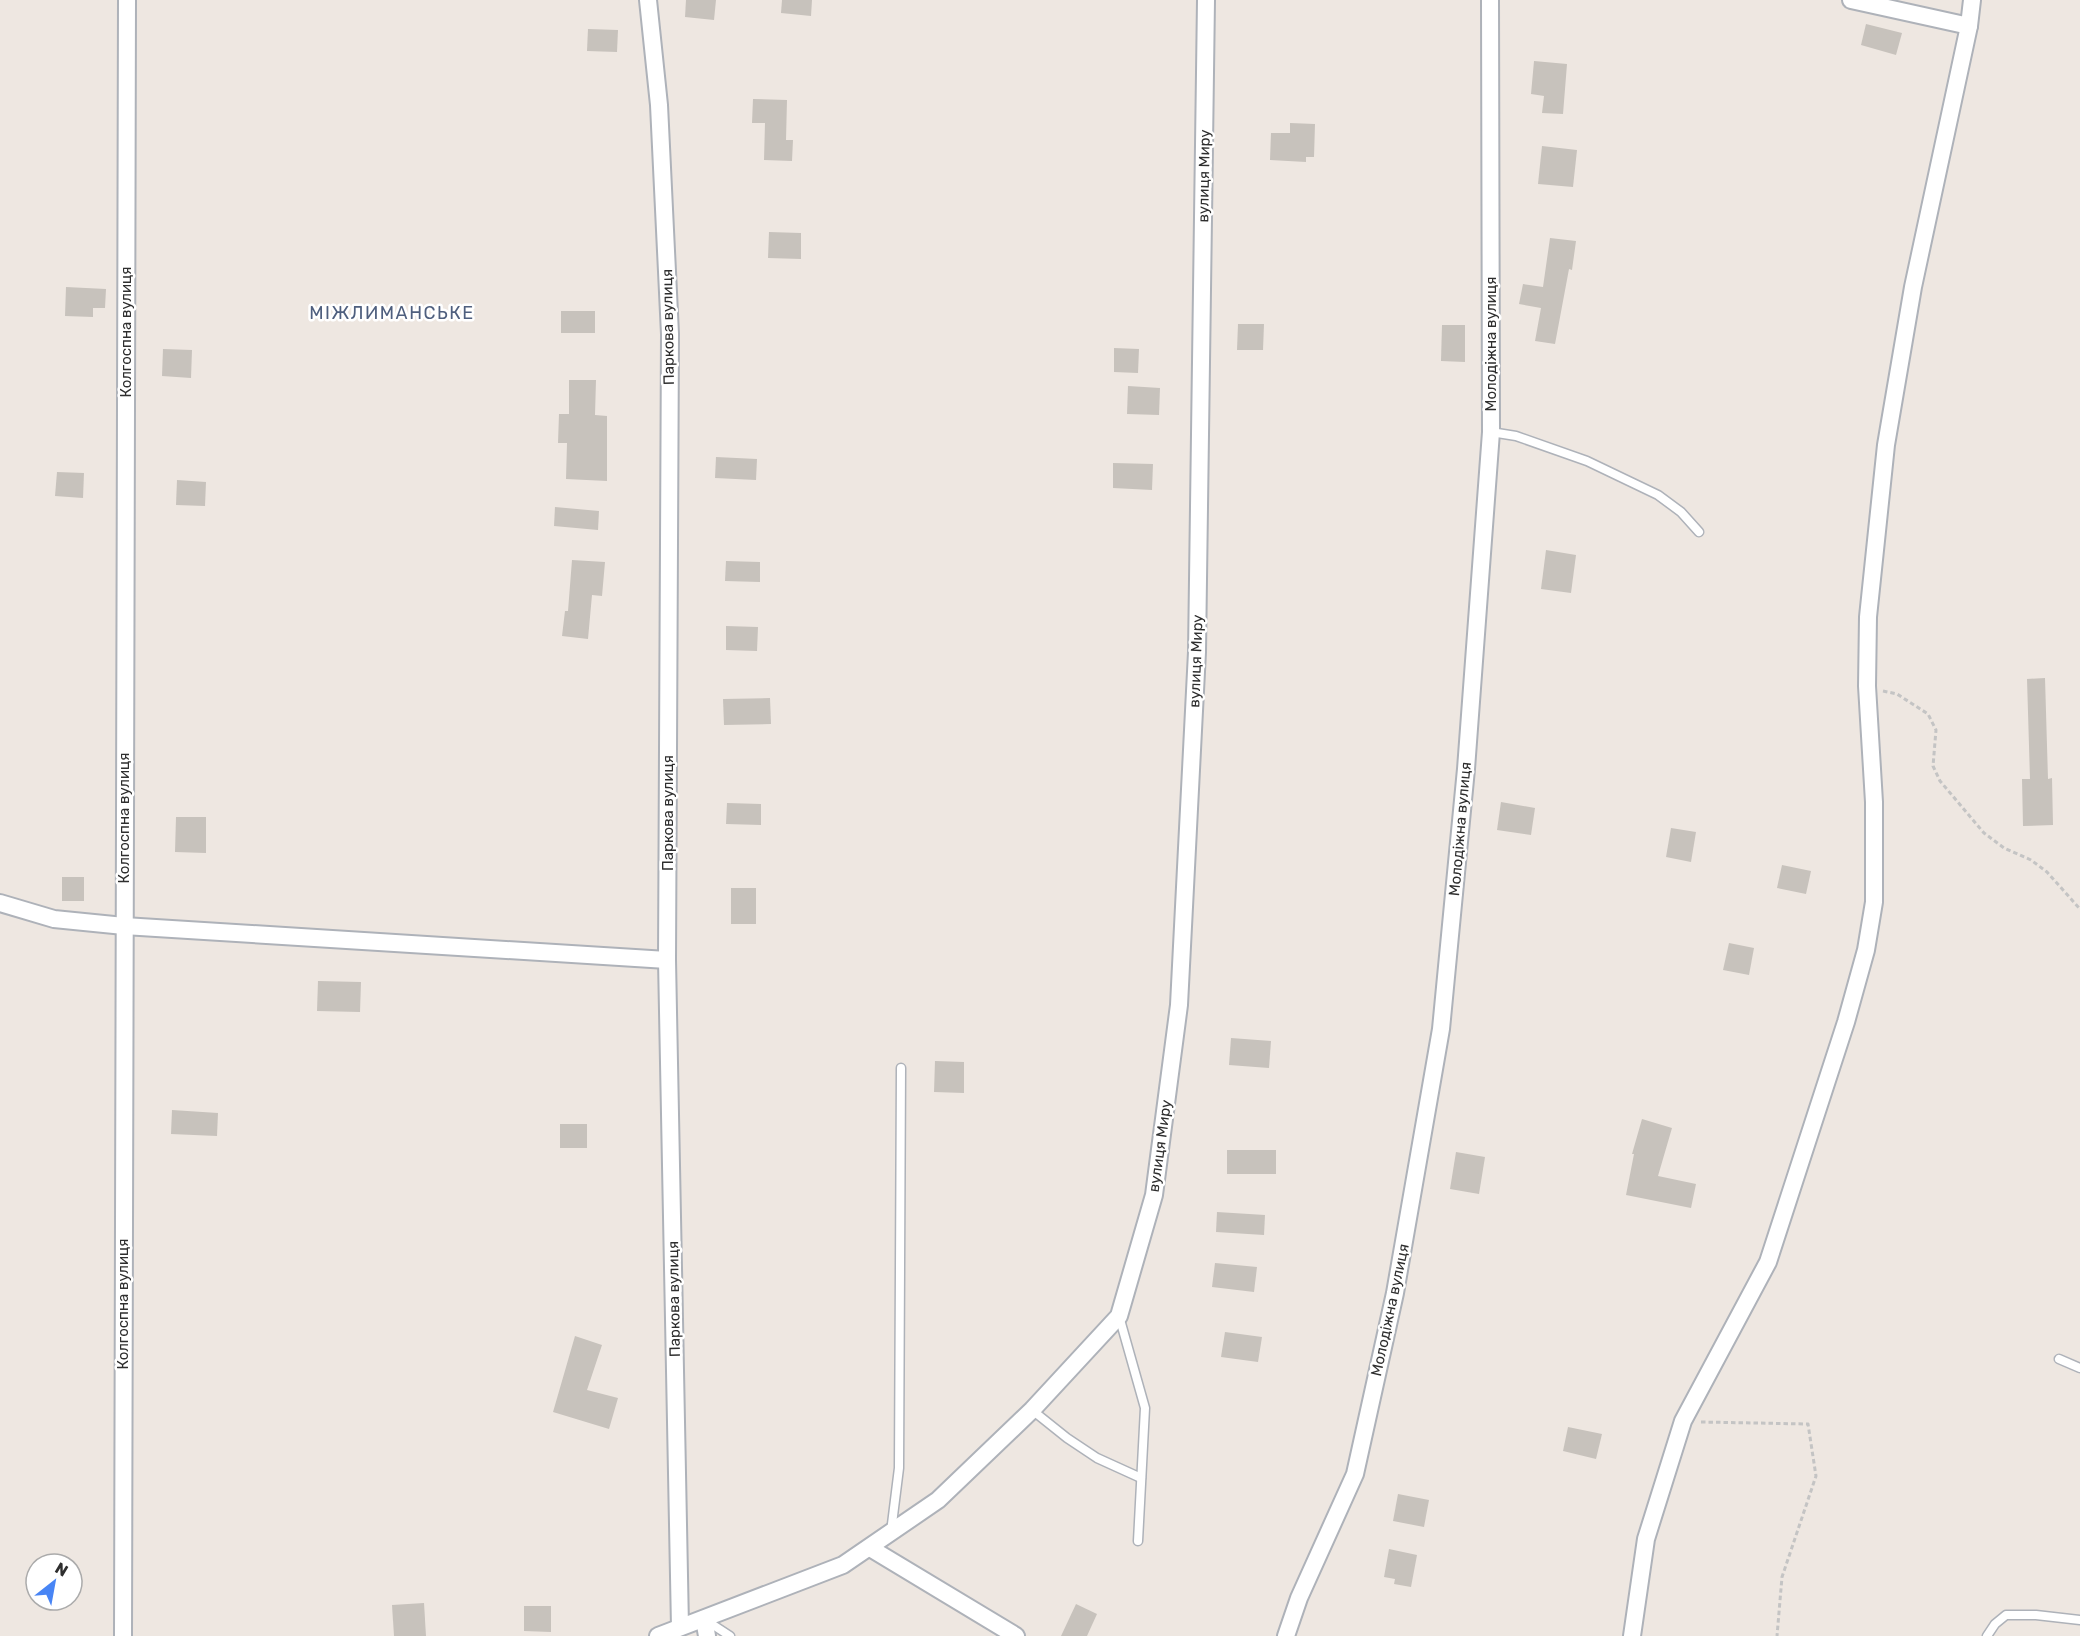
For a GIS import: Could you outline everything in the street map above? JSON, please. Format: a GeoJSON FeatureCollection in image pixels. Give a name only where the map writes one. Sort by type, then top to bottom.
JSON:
{"type":"FeatureCollection","features":[{"type":"Feature","properties":{"kind":"street","name":"Колгоспна вулиця"},"geometry":{"type":"LineString","coordinates":[[123,1636],[127,0]]}},
{"type":"Feature","properties":{"kind":"street","name":"Паркова вулиця"},"geometry":{"type":"LineString","coordinates":[[648,0],[659,105],[670,334],[668,960],[681,1627]]}},
{"type":"Feature","properties":{"kind":"street","name":"вулиця Миру"},"geometry":{"type":"LineString","coordinates":[[1119,1316],[1154,1195],[1179,1005],[1197,652],[1206,0]]}},
{"type":"Feature","properties":{"kind":"street","name":"Молодіжна вулиця"},"geometry":{"type":"LineString","coordinates":[[1286,1636],[1299,1598],[1355,1474],[1395,1293],[1439,1040],[1466,769],[1491,432],[1490,0]]}},
{"type":"Feature","properties":{"kind":"street"},"geometry":{"type":"LineString","coordinates":[[1851,0],[1969,26]]}},
{"type":"Feature","properties":{"kind":"street"},"geometry":{"type":"LineString","coordinates":[[1632,1636],[1646,1539],[1683,1421],[1768,1262],[1846,1022],[1866,950],[1874,902],[1874,802],[1867,686],[1868,617],[1886,445],[1913,287],[1969,26],[1972,0]]}},
{"type":"Feature","properties":{"kind":"street"},"geometry":{"type":"LineString","coordinates":[[0,903],[54,919],[124,926],[668,960]]}},
{"type":"Feature","properties":{"kind":"street"},"geometry":{"type":"LineString","coordinates":[[658,1636],[843,1565],[870,1548],[938,1500],[1032,1410],[1119,1316]]}},
{"type":"Feature","properties":{"kind":"street"},"geometry":{"type":"LineString","coordinates":[[870,1548],[1016,1636]]}},
{"type":"Feature","properties":{"kind":"street"},"geometry":{"type":"LineString","coordinates":[[704,1619],[707,1636]]}},
{"type":"Feature","properties":{"kind":"lane"},"geometry":{"type":"LineString","coordinates":[[1491,432],[1516,436],[1587,461],[1658,495],[1681,512],[1699,532]]}},
{"type":"Feature","properties":{"kind":"lane"},"geometry":{"type":"LineString","coordinates":[[890,1533],[899,1468],[901,1068]]}},
{"type":"Feature","properties":{"kind":"lane"},"geometry":{"type":"LineString","coordinates":[[1119,1316],[1145,1408],[1138,1541]]}},
{"type":"Feature","properties":{"kind":"lane"},"geometry":{"type":"LineString","coordinates":[[2059,1359],[2080,1368]]}},
{"type":"Feature","properties":{"kind":"lane"},"geometry":{"type":"LineString","coordinates":[[1032,1410],[1097,1458],[1141,1478]]}},
{"type":"Feature","properties":{"kind":"lane"},"geometry":{"type":"LineString","coordinates":[[1987,1636],[1995,1624],[2006,1615],[2036,1615],[2080,1620]]}},
{"type":"Feature","properties":{"kind":"lane"},"geometry":{"type":"LineString","coordinates":[[704,1619],[730,1636]]}},
{"type":"Feature","properties":{"kind":"path"},"geometry":{"type":"LineString","coordinates":[[1867,686],[1897,694],[1928,714],[1936,730],[1933,766],[1940,781],[1984,833],[2004,848],[2031,860],[2047,872],[2080,909]]}},
{"type":"Feature","properties":{"kind":"path"},"geometry":{"type":"LineString","coordinates":[[1683,1421],[1808,1424],[1816,1476],[1782,1577],[1777,1636]]}},
{"type":"Feature","properties":{"kind":"building"},"geometry":{"type":"Polygon","coordinates":[[[686,0],[716,0],[714,20],[685,17],[686,0]]]}},
{"type":"Feature","properties":{"kind":"building"},"geometry":{"type":"Polygon","coordinates":[[[782,0],[812,0],[811,16],[781,13],[782,0]]]}},
{"type":"Feature","properties":{"kind":"building"},"geometry":{"type":"Polygon","coordinates":[[[1866,24],[1902,33],[1896,55],[1861,45],[1866,24]]]}},
{"type":"Feature","properties":{"kind":"building"},"geometry":{"type":"Polygon","coordinates":[[[588,29],[618,30],[617,52],[587,51],[588,29]]]}},
{"type":"Feature","properties":{"kind":"building"},"geometry":{"type":"Polygon","coordinates":[[[1534,61],[1567,64],[1563,114],[1542,113],[1544,96],[1531,94],[1534,61]]]}},
{"type":"Feature","properties":{"kind":"building"},"geometry":{"type":"Polygon","coordinates":[[[753,99],[787,100],[786,140],[793,140],[792,161],[764,160],[765,123],[752,123],[753,99]]]}},
{"type":"Feature","properties":{"kind":"building"},"geometry":{"type":"Polygon","coordinates":[[[1290,123],[1315,124],[1314,157],[1306,157],[1306,162],[1270,160],[1271,133],[1290,133],[1290,123]]]}},
{"type":"Feature","properties":{"kind":"building"},"geometry":{"type":"Polygon","coordinates":[[[1542,146],[1577,150],[1573,187],[1538,184],[1542,146]]]}},
{"type":"Feature","properties":{"kind":"building"},"geometry":{"type":"Polygon","coordinates":[[[769,232],[801,233],[801,259],[768,258],[769,232]]]}},
{"type":"Feature","properties":{"kind":"building"},"geometry":{"type":"Polygon","coordinates":[[[1550,238],[1576,241],[1572,270],[1569,269],[1555,344],[1535,341],[1541,308],[1519,304],[1523,284],[1543,287],[1550,238]]]}},
{"type":"Feature","properties":{"kind":"building"},"geometry":{"type":"Polygon","coordinates":[[[66,287],[106,289],[105,308],[93,308],[93,317],[65,316],[66,287]]]}},
{"type":"Feature","properties":{"kind":"building"},"geometry":{"type":"Polygon","coordinates":[[[561,311],[595,311],[595,333],[561,333],[561,311]]]}},
{"type":"Feature","properties":{"kind":"building"},"geometry":{"type":"Polygon","coordinates":[[[1238,324],[1264,324],[1263,350],[1237,350],[1238,324]]]}},
{"type":"Feature","properties":{"kind":"building"},"geometry":{"type":"Polygon","coordinates":[[[1442,325],[1465,325],[1465,362],[1441,361],[1442,325]]]}},
{"type":"Feature","properties":{"kind":"building"},"geometry":{"type":"Polygon","coordinates":[[[1114,348],[1139,349],[1138,373],[1114,372],[1114,348]]]}},
{"type":"Feature","properties":{"kind":"building"},"geometry":{"type":"Polygon","coordinates":[[[163,349],[192,350],[191,378],[162,376],[163,349]]]}},
{"type":"Feature","properties":{"kind":"building"},"geometry":{"type":"Polygon","coordinates":[[[569,380],[596,380],[595,415],[607,416],[607,481],[566,479],[567,443],[558,443],[559,414],[569,414],[569,380]]]}},
{"type":"Feature","properties":{"kind":"building"},"geometry":{"type":"Polygon","coordinates":[[[1128,386],[1160,388],[1159,415],[1127,414],[1128,386]]]}},
{"type":"Feature","properties":{"kind":"building"},"geometry":{"type":"Polygon","coordinates":[[[716,457],[757,459],[756,480],[715,478],[716,457]]]}},
{"type":"Feature","properties":{"kind":"building"},"geometry":{"type":"Polygon","coordinates":[[[1113,463],[1153,464],[1152,490],[1113,488],[1113,463]]]}},
{"type":"Feature","properties":{"kind":"building"},"geometry":{"type":"Polygon","coordinates":[[[57,472],[84,473],[83,498],[55,496],[57,472]]]}},
{"type":"Feature","properties":{"kind":"building"},"geometry":{"type":"Polygon","coordinates":[[[177,480],[206,482],[205,506],[176,505],[177,480]]]}},
{"type":"Feature","properties":{"kind":"building"},"geometry":{"type":"Polygon","coordinates":[[[555,507],[599,511],[598,530],[554,526],[555,507]]]}},
{"type":"Feature","properties":{"kind":"building"},"geometry":{"type":"Polygon","coordinates":[[[1546,550],[1576,555],[1571,593],[1541,589],[1546,550]]]}},
{"type":"Feature","properties":{"kind":"building"},"geometry":{"type":"Polygon","coordinates":[[[572,560],[605,562],[602,596],[592,595],[588,639],[562,636],[565,611],[568,611],[572,560]]]}},
{"type":"Feature","properties":{"kind":"building"},"geometry":{"type":"Polygon","coordinates":[[[726,561],[760,562],[760,582],[725,581],[726,561]]]}},
{"type":"Feature","properties":{"kind":"building"},"geometry":{"type":"Polygon","coordinates":[[[726,626],[758,627],[757,651],[726,650],[726,626]]]}},
{"type":"Feature","properties":{"kind":"building"},"geometry":{"type":"Polygon","coordinates":[[[2045,678],[2048,779],[2052,778],[2053,825],[2023,826],[2022,779],[2030,779],[2027,679],[2045,678]]]}},
{"type":"Feature","properties":{"kind":"building"},"geometry":{"type":"Polygon","coordinates":[[[770,698],[771,724],[724,725],[723,699],[770,698]]]}},
{"type":"Feature","properties":{"kind":"building"},"geometry":{"type":"Polygon","coordinates":[[[1501,802],[1535,808],[1531,835],[1497,830],[1501,802]]]}},
{"type":"Feature","properties":{"kind":"building"},"geometry":{"type":"Polygon","coordinates":[[[727,803],[761,804],[761,825],[726,824],[727,803]]]}},
{"type":"Feature","properties":{"kind":"building"},"geometry":{"type":"Polygon","coordinates":[[[176,817],[206,817],[206,853],[175,852],[176,817]]]}},
{"type":"Feature","properties":{"kind":"building"},"geometry":{"type":"Polygon","coordinates":[[[1671,828],[1696,832],[1691,862],[1666,857],[1671,828]]]}},
{"type":"Feature","properties":{"kind":"building"},"geometry":{"type":"Polygon","coordinates":[[[1782,865],[1811,871],[1806,894],[1777,888],[1782,865]]]}},
{"type":"Feature","properties":{"kind":"building"},"geometry":{"type":"Polygon","coordinates":[[[62,877],[84,877],[84,901],[62,901],[62,877]]]}},
{"type":"Feature","properties":{"kind":"building"},"geometry":{"type":"Polygon","coordinates":[[[731,888],[756,888],[756,924],[731,924],[731,888]]]}},
{"type":"Feature","properties":{"kind":"building"},"geometry":{"type":"Polygon","coordinates":[[[1729,943],[1754,948],[1749,975],[1723,970],[1729,943]]]}},
{"type":"Feature","properties":{"kind":"building"},"geometry":{"type":"Polygon","coordinates":[[[318,981],[361,982],[360,1012],[317,1011],[318,981]]]}},
{"type":"Feature","properties":{"kind":"building"},"geometry":{"type":"Polygon","coordinates":[[[1231,1038],[1271,1041],[1269,1068],[1229,1065],[1231,1038]]]}},
{"type":"Feature","properties":{"kind":"building"},"geometry":{"type":"Polygon","coordinates":[[[935,1061],[964,1062],[964,1093],[934,1092],[935,1061]]]}},
{"type":"Feature","properties":{"kind":"building"},"geometry":{"type":"Polygon","coordinates":[[[172,1110],[218,1113],[217,1136],[171,1134],[172,1110]]]}},
{"type":"Feature","properties":{"kind":"building"},"geometry":{"type":"Polygon","coordinates":[[[1642,1119],[1672,1128],[1658,1176],[1696,1184],[1691,1208],[1626,1195],[1634,1154],[1632,1154],[1642,1119]]]}},
{"type":"Feature","properties":{"kind":"building"},"geometry":{"type":"Polygon","coordinates":[[[560,1124],[587,1124],[587,1148],[560,1148],[560,1124]]]}},
{"type":"Feature","properties":{"kind":"building"},"geometry":{"type":"Polygon","coordinates":[[[1227,1150],[1276,1150],[1276,1174],[1227,1174],[1227,1150]]]}},
{"type":"Feature","properties":{"kind":"building"},"geometry":{"type":"Polygon","coordinates":[[[1456,1152],[1485,1157],[1479,1194],[1450,1189],[1456,1152]]]}},
{"type":"Feature","properties":{"kind":"building"},"geometry":{"type":"Polygon","coordinates":[[[1217,1212],[1265,1215],[1264,1235],[1216,1232],[1217,1212]]]}},
{"type":"Feature","properties":{"kind":"building"},"geometry":{"type":"Polygon","coordinates":[[[1215,1263],[1257,1267],[1254,1292],[1212,1287],[1215,1263]]]}},
{"type":"Feature","properties":{"kind":"building"},"geometry":{"type":"Polygon","coordinates":[[[1225,1332],[1262,1337],[1258,1362],[1221,1357],[1225,1332]]]}},
{"type":"Feature","properties":{"kind":"building"},"geometry":{"type":"Polygon","coordinates":[[[575,1336],[602,1345],[587,1390],[618,1398],[609,1429],[553,1412],[575,1336]]]}},
{"type":"Feature","properties":{"kind":"building"},"geometry":{"type":"Polygon","coordinates":[[[1568,1427],[1602,1434],[1596,1459],[1563,1451],[1568,1427]]]}},
{"type":"Feature","properties":{"kind":"building"},"geometry":{"type":"Polygon","coordinates":[[[1398,1494],[1429,1500],[1424,1527],[1393,1521],[1398,1494]]]}},
{"type":"Feature","properties":{"kind":"building"},"geometry":{"type":"Polygon","coordinates":[[[1389,1549],[1417,1555],[1411,1587],[1394,1584],[1395,1579],[1384,1577],[1389,1549]]]}},
{"type":"Feature","properties":{"kind":"building"},"geometry":{"type":"Polygon","coordinates":[[[424,1603],[426,1636],[394,1636],[392,1605],[424,1603]]]}},
{"type":"Feature","properties":{"kind":"building"},"geometry":{"type":"Polygon","coordinates":[[[1076,1604],[1097,1614],[1087,1636],[1061,1636],[1076,1604]]]}},
{"type":"Feature","properties":{"kind":"building"},"geometry":{"type":"Polygon","coordinates":[[[524,1606],[551,1606],[551,1632],[524,1631],[524,1606]]]}},
{"type":"Feature","properties":{"kind":"district","name":"МІЖЛИМАНСЬКЕ"},"geometry":{"type":"Point","coordinates":[392,313]}}]}
